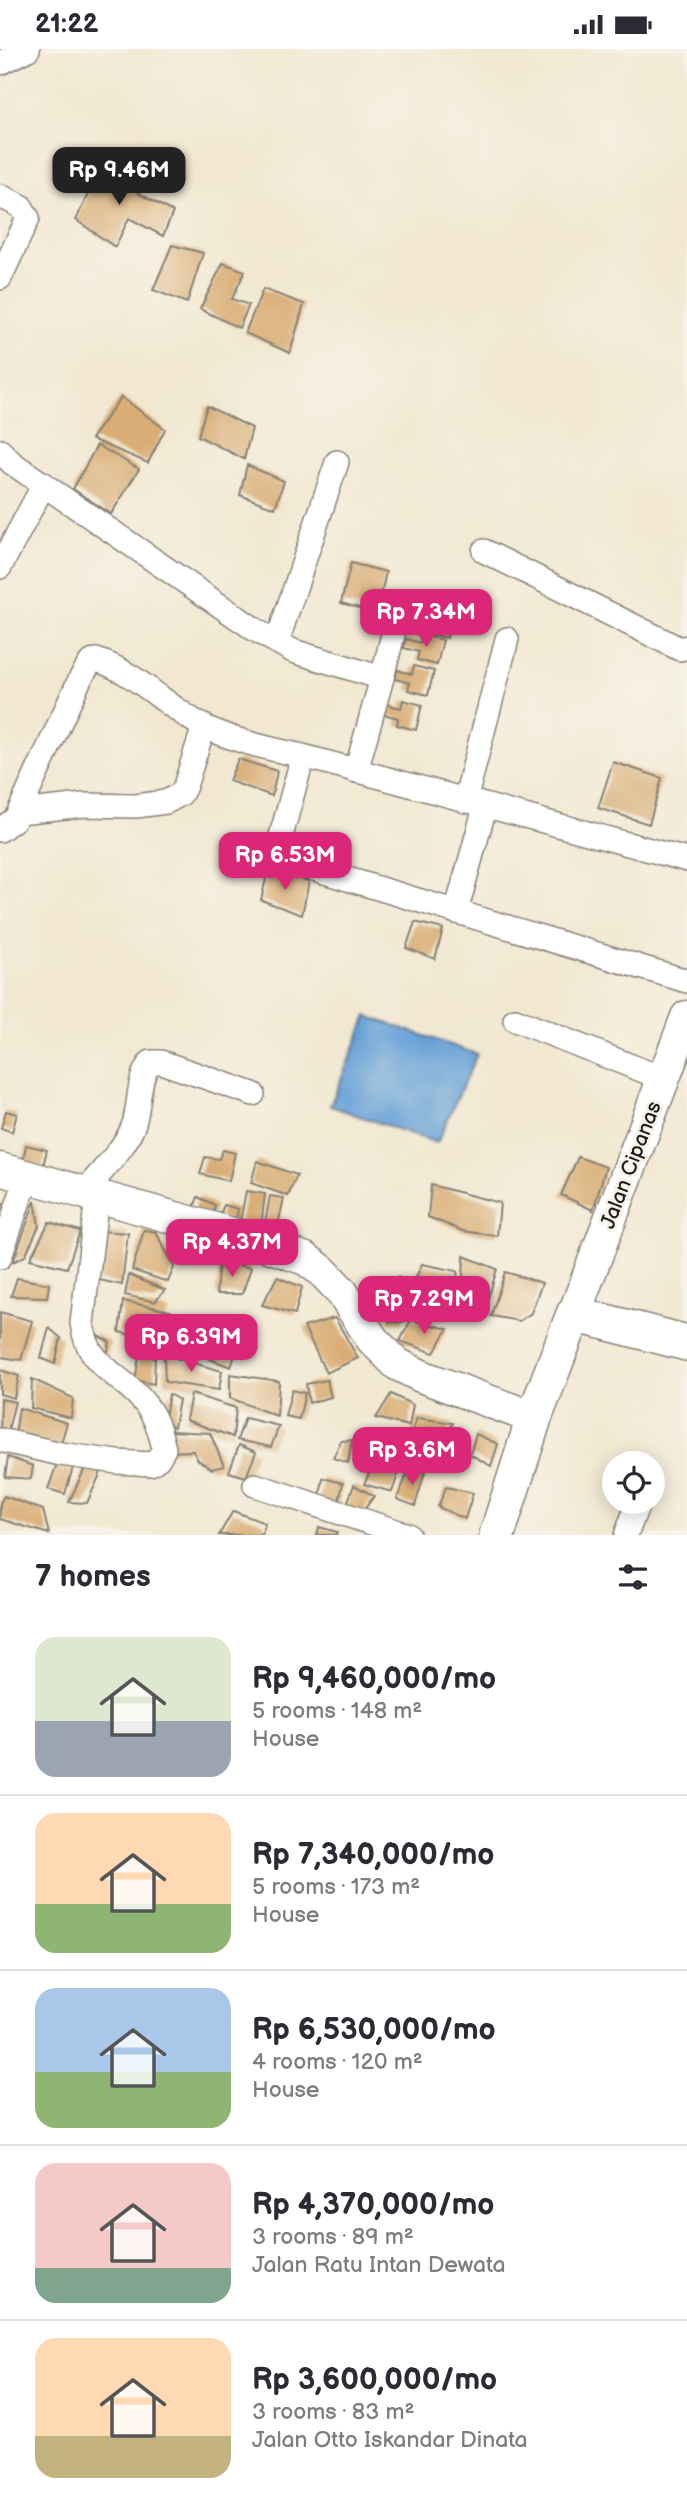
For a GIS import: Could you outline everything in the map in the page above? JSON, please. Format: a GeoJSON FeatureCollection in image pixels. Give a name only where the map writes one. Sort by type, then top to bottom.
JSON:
{"type":"FeatureCollection","features":[{"type":"Feature","properties":{"kind":"main road"},"geometry":{"type":"LineString","coordinates":[[497,1535],[534,1418],[574,1314],[687,1343]]}},
{"type":"Feature","properties":{"kind":"street"},"geometry":{"type":"LineString","coordinates":[[0,62],[28,49]]}},
{"type":"Feature","properties":{"kind":"street"},"geometry":{"type":"LineString","coordinates":[[0,196],[21,206],[29,218],[0,278]]}},
{"type":"Feature","properties":{"kind":"street"},"geometry":{"type":"LineString","coordinates":[[0,450],[12,463],[257,631],[293,651],[382,678]]}},
{"type":"Feature","properties":{"kind":"street"},"geometry":{"type":"LineString","coordinates":[[277,642],[337,462]]}},
{"type":"Feature","properties":{"kind":"street"},"geometry":{"type":"LineString","coordinates":[[0,567],[44,484]]}},
{"type":"Feature","properties":{"kind":"street"},"geometry":{"type":"LineString","coordinates":[[484,551],[680,649],[687,647]]}},
{"type":"Feature","properties":{"kind":"street"},"geometry":{"type":"LineString","coordinates":[[356,771],[401,603]]}},
{"type":"Feature","properties":{"kind":"street"},"geometry":{"type":"LineString","coordinates":[[456,912],[508,639]]}},
{"type":"Feature","properties":{"kind":"street"},"geometry":{"type":"LineString","coordinates":[[0,831],[15,819],[19,812],[80,678],[90,663],[96,660],[117,668],[204,726],[265,748],[687,860]]}},
{"type":"Feature","properties":{"kind":"street"},"geometry":{"type":"LineString","coordinates":[[19,812],[84,805],[136,806],[169,801],[180,794],[185,786],[204,726]]}},
{"type":"Feature","properties":{"kind":"street"},"geometry":{"type":"LineString","coordinates":[[303,756],[278,847],[281,859],[687,981]]}},
{"type":"Feature","properties":{"kind":"street"},"geometry":{"type":"LineString","coordinates":[[515,1020],[664,1079]]}},
{"type":"Feature","properties":{"kind":"street","name":"Jalan Cipanas"},"geometry":{"type":"LineString","coordinates":[[574,1314],[664,1079],[684,1035]]}},
{"type":"Feature","properties":{"kind":"street"},"geometry":{"type":"LineString","coordinates":[[0,1440],[61,1454],[117,1462],[150,1464],[163,1453],[158,1424],[142,1400],[95,1360],[85,1342],[82,1323],[90,1196],[134,1124],[146,1070],[152,1062],[161,1062],[253,1094]]}},
{"type":"Feature","properties":{"kind":"street"},"geometry":{"type":"LineString","coordinates":[[0,1257],[14,1173],[236,1235],[306,1259],[322,1271],[341,1291],[372,1339],[397,1363],[421,1376],[534,1418]]}},
{"type":"Feature","properties":{"kind":"street"},"geometry":{"type":"LineString","coordinates":[[255,1485],[408,1535]]}},
{"type":"Feature","properties":{"kind":"street"},"geometry":{"type":"LineString","coordinates":[[625,1535],[634,1514]]}},
{"type":"Feature","properties":{"kind":"water"},"geometry":{"type":"Polygon","coordinates":[[[367,1016],[477,1054],[437,1143],[330,1106],[367,1016]]]}},
{"type":"Feature","properties":{"kind":"building"},"geometry":{"type":"Polygon","coordinates":[[[113,161],[138,193],[173,212],[163,236],[129,218],[115,247],[76,220],[100,168],[113,161]]]}},
{"type":"Feature","properties":{"kind":"building"},"geometry":{"type":"Polygon","coordinates":[[[172,245],[203,253],[187,303],[153,290],[172,245]]]}},
{"type":"Feature","properties":{"kind":"building"},"geometry":{"type":"Polygon","coordinates":[[[223,263],[245,271],[232,299],[249,305],[239,328],[200,309],[223,263]]]}},
{"type":"Feature","properties":{"kind":"building"},"geometry":{"type":"Polygon","coordinates":[[[263,289],[304,304],[290,353],[245,333],[263,289]]]}},
{"type":"Feature","properties":{"kind":"building"},"geometry":{"type":"Polygon","coordinates":[[[121,397],[165,429],[148,463],[91,439],[121,397]]]}},
{"type":"Feature","properties":{"kind":"building"},"geometry":{"type":"Polygon","coordinates":[[[207,406],[252,428],[244,459],[198,436],[207,406]]]}},
{"type":"Feature","properties":{"kind":"building"},"geometry":{"type":"Polygon","coordinates":[[[97,445],[139,469],[111,514],[73,489],[97,445]]]}},
{"type":"Feature","properties":{"kind":"building"},"geometry":{"type":"Polygon","coordinates":[[[247,465],[284,481],[275,508],[240,495],[247,465]]]}},
{"type":"Feature","properties":{"kind":"building"},"geometry":{"type":"Polygon","coordinates":[[[351,563],[386,572],[377,613],[341,603],[351,563]]]}},
{"type":"Feature","properties":{"kind":"building"},"geometry":{"type":"Polygon","coordinates":[[[434,608],[453,613],[447,638],[427,633],[429,625],[414,621],[416,612],[432,616],[434,608]]]}},
{"type":"Feature","properties":{"kind":"building"},"geometry":{"type":"Polygon","coordinates":[[[423,635],[443,640],[437,665],[417,660],[419,652],[404,648],[406,639],[421,643],[423,635]]]}},
{"type":"Feature","properties":{"kind":"building"},"geometry":{"type":"Polygon","coordinates":[[[414,666],[434,671],[428,695],[408,690],[410,683],[395,679],[397,670],[412,674],[414,666]]]}},
{"type":"Feature","properties":{"kind":"building"},"geometry":{"type":"Polygon","coordinates":[[[403,700],[422,705],[416,730],[397,725],[398,718],[383,714],[385,704],[401,708],[403,700]]]}},
{"type":"Feature","properties":{"kind":"building"},"geometry":{"type":"Polygon","coordinates":[[[238,759],[277,771],[272,796],[229,781],[238,759]]]}},
{"type":"Feature","properties":{"kind":"building"},"geometry":{"type":"Polygon","coordinates":[[[613,762],[662,778],[649,824],[598,808],[613,762]]]}},
{"type":"Feature","properties":{"kind":"building"},"geometry":{"type":"Polygon","coordinates":[[[268,870],[309,881],[302,915],[261,900],[268,870]]]}},
{"type":"Feature","properties":{"kind":"building"},"geometry":{"type":"Polygon","coordinates":[[[415,922],[443,929],[435,959],[406,948],[415,922]]]}},
{"type":"Feature","properties":{"kind":"building"},"geometry":{"type":"Polygon","coordinates":[[[6,1111],[17,1114],[12,1132],[1,1128],[6,1111]]]}},
{"type":"Feature","properties":{"kind":"building"},"geometry":{"type":"Polygon","coordinates":[[[26,1145],[47,1150],[43,1166],[23,1161],[26,1145]]]}},
{"type":"Feature","properties":{"kind":"building"},"geometry":{"type":"Polygon","coordinates":[[[223,1150],[235,1153],[229,1181],[200,1174],[205,1157],[219,1159],[223,1150]]]}},
{"type":"Feature","properties":{"kind":"building"},"geometry":{"type":"Polygon","coordinates":[[[578,1157],[606,1167],[593,1210],[561,1195],[578,1157]]]}},
{"type":"Feature","properties":{"kind":"building"},"geometry":{"type":"Polygon","coordinates":[[[257,1161],[297,1175],[288,1196],[251,1183],[257,1161]]]}},
{"type":"Feature","properties":{"kind":"building"},"geometry":{"type":"Polygon","coordinates":[[[431,1185],[500,1203],[497,1236],[463,1231],[428,1217],[431,1185]]]}},
{"type":"Feature","properties":{"kind":"building"},"geometry":{"type":"Polygon","coordinates":[[[246,1191],[265,1194],[261,1226],[240,1222],[246,1191]]]}},
{"type":"Feature","properties":{"kind":"building"},"geometry":{"type":"Polygon","coordinates":[[[270,1196],[284,1198],[278,1225],[265,1222],[270,1196]]]}},
{"type":"Feature","properties":{"kind":"building"},"geometry":{"type":"Polygon","coordinates":[[[198,1197],[215,1205],[213,1215],[193,1210],[198,1197]]]}},
{"type":"Feature","properties":{"kind":"building"},"geometry":{"type":"Polygon","coordinates":[[[35,1201],[39,1226],[25,1256],[13,1262],[35,1201]]]}},
{"type":"Feature","properties":{"kind":"building"},"geometry":{"type":"Polygon","coordinates":[[[0,1203],[12,1208],[0,1232],[0,1203]]]}},
{"type":"Feature","properties":{"kind":"building"},"geometry":{"type":"Polygon","coordinates":[[[224,1205],[238,1209],[236,1222],[219,1216],[224,1205]]]}},
{"type":"Feature","properties":{"kind":"building"},"geometry":{"type":"Polygon","coordinates":[[[49,1222],[80,1231],[67,1268],[30,1259],[49,1222]]]}},
{"type":"Feature","properties":{"kind":"building"},"geometry":{"type":"Polygon","coordinates":[[[144,1230],[156,1232],[174,1267],[168,1282],[132,1270],[144,1230]]]}},
{"type":"Feature","properties":{"kind":"building"},"geometry":{"type":"Polygon","coordinates":[[[101,1231],[128,1233],[122,1285],[90,1278],[101,1231]]]}},
{"type":"Feature","properties":{"kind":"building"},"geometry":{"type":"Polygon","coordinates":[[[464,1256],[497,1269],[483,1316],[462,1297],[464,1256]]]}},
{"type":"Feature","properties":{"kind":"building"},"geometry":{"type":"Polygon","coordinates":[[[219,1261],[251,1268],[242,1294],[216,1294],[219,1261]]]}},
{"type":"Feature","properties":{"kind":"building"},"geometry":{"type":"Polygon","coordinates":[[[422,1264],[457,1271],[459,1289],[416,1277],[422,1264]]]}},
{"type":"Feature","properties":{"kind":"building"},"geometry":{"type":"Polygon","coordinates":[[[505,1272],[542,1283],[531,1313],[519,1321],[491,1316],[505,1272]]]}},
{"type":"Feature","properties":{"kind":"building"},"geometry":{"type":"Polygon","coordinates":[[[129,1275],[165,1290],[155,1302],[125,1295],[129,1275]]]}},
{"type":"Feature","properties":{"kind":"building"},"geometry":{"type":"Polygon","coordinates":[[[277,1277],[302,1287],[295,1314],[262,1305],[277,1277]]]}},
{"type":"Feature","properties":{"kind":"building"},"geometry":{"type":"Polygon","coordinates":[[[397,1277],[417,1284],[403,1322],[389,1322],[397,1277]]]}},
{"type":"Feature","properties":{"kind":"building"},"geometry":{"type":"Polygon","coordinates":[[[17,1278],[49,1284],[47,1297],[11,1296],[17,1278]]]}},
{"type":"Feature","properties":{"kind":"building"},"geometry":{"type":"Polygon","coordinates":[[[123,1301],[170,1311],[155,1341],[119,1332],[123,1301]]]}},
{"type":"Feature","properties":{"kind":"building"},"geometry":{"type":"Polygon","coordinates":[[[0,1312],[32,1321],[21,1360],[0,1357],[0,1312]]]}},
{"type":"Feature","properties":{"kind":"building"},"geometry":{"type":"Polygon","coordinates":[[[335,1318],[358,1358],[326,1373],[304,1327],[335,1318]]]}},
{"type":"Feature","properties":{"kind":"building"},"geometry":{"type":"Polygon","coordinates":[[[411,1320],[448,1329],[434,1353],[400,1341],[411,1320]]]}},
{"type":"Feature","properties":{"kind":"building"},"geometry":{"type":"Polygon","coordinates":[[[49,1328],[61,1338],[55,1364],[41,1358],[49,1328]]]}},
{"type":"Feature","properties":{"kind":"building"},"geometry":{"type":"Polygon","coordinates":[[[208,1332],[239,1343],[231,1367],[207,1358],[208,1332]]]}},
{"type":"Feature","properties":{"kind":"building"},"geometry":{"type":"Polygon","coordinates":[[[93,1333],[110,1342],[106,1358],[93,1333]]]}},
{"type":"Feature","properties":{"kind":"building"},"geometry":{"type":"Polygon","coordinates":[[[140,1352],[155,1358],[154,1384],[135,1380],[140,1352]]]}},
{"type":"Feature","properties":{"kind":"building"},"geometry":{"type":"Polygon","coordinates":[[[164,1355],[222,1371],[219,1390],[165,1382],[164,1355]]]}},
{"type":"Feature","properties":{"kind":"building"},"geometry":{"type":"Polygon","coordinates":[[[0,1370],[19,1376],[14,1398],[0,1394],[0,1370]]]}},
{"type":"Feature","properties":{"kind":"building"},"geometry":{"type":"Polygon","coordinates":[[[230,1374],[279,1381],[277,1416],[230,1398],[230,1374]]]}},
{"type":"Feature","properties":{"kind":"building"},"geometry":{"type":"Polygon","coordinates":[[[32,1379],[73,1398],[71,1418],[31,1408],[32,1379]]]}},
{"type":"Feature","properties":{"kind":"building"},"geometry":{"type":"Polygon","coordinates":[[[327,1380],[331,1397],[309,1403],[306,1384],[327,1380]]]}},
{"type":"Feature","properties":{"kind":"building"},"geometry":{"type":"Polygon","coordinates":[[[292,1390],[305,1393],[299,1419],[285,1416],[292,1390]]]}},
{"type":"Feature","properties":{"kind":"building"},"geometry":{"type":"Polygon","coordinates":[[[169,1394],[179,1400],[174,1427],[164,1422],[169,1394]]]}},
{"type":"Feature","properties":{"kind":"building"},"geometry":{"type":"Polygon","coordinates":[[[191,1394],[236,1408],[233,1437],[186,1420],[191,1394]]]}},
{"type":"Feature","properties":{"kind":"building"},"geometry":{"type":"Polygon","coordinates":[[[391,1394],[413,1405],[409,1426],[376,1418],[391,1394]]]}},
{"type":"Feature","properties":{"kind":"building"},"geometry":{"type":"Polygon","coordinates":[[[1,1399],[15,1402],[7,1434],[0,1432],[1,1399]]]}},
{"type":"Feature","properties":{"kind":"building"},"geometry":{"type":"Polygon","coordinates":[[[19,1408],[67,1423],[60,1446],[15,1435],[19,1408]]]}},
{"type":"Feature","properties":{"kind":"building"},"geometry":{"type":"Polygon","coordinates":[[[245,1418],[279,1426],[271,1447],[237,1440],[245,1418]]]}},
{"type":"Feature","properties":{"kind":"building"},"geometry":{"type":"Polygon","coordinates":[[[417,1418],[453,1423],[442,1442],[411,1434],[417,1418]]]}},
{"type":"Feature","properties":{"kind":"building"},"geometry":{"type":"Polygon","coordinates":[[[170,1431],[210,1433],[224,1466],[212,1469],[198,1460],[193,1451],[169,1452],[170,1431]]]}},
{"type":"Feature","properties":{"kind":"building"},"geometry":{"type":"Polygon","coordinates":[[[476,1434],[498,1444],[491,1466],[470,1454],[476,1434]]]}},
{"type":"Feature","properties":{"kind":"building"},"geometry":{"type":"Polygon","coordinates":[[[352,1440],[348,1463],[333,1458],[341,1441],[352,1440]]]}},
{"type":"Feature","properties":{"kind":"building"},"geometry":{"type":"Polygon","coordinates":[[[239,1445],[256,1452],[246,1477],[229,1472],[239,1445]]]}},
{"type":"Feature","properties":{"kind":"building"},"geometry":{"type":"Polygon","coordinates":[[[8,1457],[33,1466],[31,1479],[5,1477],[8,1457]]]}},
{"type":"Feature","properties":{"kind":"building"},"geometry":{"type":"Polygon","coordinates":[[[58,1461],[74,1464],[65,1494],[48,1489],[58,1461]]]}},
{"type":"Feature","properties":{"kind":"building"},"geometry":{"type":"Polygon","coordinates":[[[86,1466],[102,1470],[87,1503],[69,1502],[86,1466]]]}},
{"type":"Feature","properties":{"kind":"building"},"geometry":{"type":"Polygon","coordinates":[[[372,1467],[398,1475],[392,1492],[364,1484],[372,1467]]]}},
{"type":"Feature","properties":{"kind":"building"},"geometry":{"type":"Polygon","coordinates":[[[410,1467],[425,1472],[415,1506],[397,1499],[410,1467]]]}},
{"type":"Feature","properties":{"kind":"building"},"geometry":{"type":"Polygon","coordinates":[[[323,1478],[343,1483],[338,1507],[319,1500],[323,1478]]]}},
{"type":"Feature","properties":{"kind":"building"},"geometry":{"type":"Polygon","coordinates":[[[354,1485],[374,1496],[361,1514],[345,1509],[354,1485]]]}},
{"type":"Feature","properties":{"kind":"building"},"geometry":{"type":"Polygon","coordinates":[[[446,1487],[473,1493],[465,1519],[438,1507],[446,1487]]]}},
{"type":"Feature","properties":{"kind":"building"},"geometry":{"type":"Polygon","coordinates":[[[4,1496],[43,1510],[49,1534],[0,1519],[0,1503],[4,1496]]]}},
{"type":"Feature","properties":{"kind":"building"},"geometry":{"type":"Polygon","coordinates":[[[233,1511],[265,1523],[262,1535],[219,1535],[233,1511]]]}},
{"type":"Feature","properties":{"kind":"building"},"geometry":{"type":"Polygon","coordinates":[[[319,1527],[337,1532],[336,1535],[317,1535],[319,1527]]]}}]}
